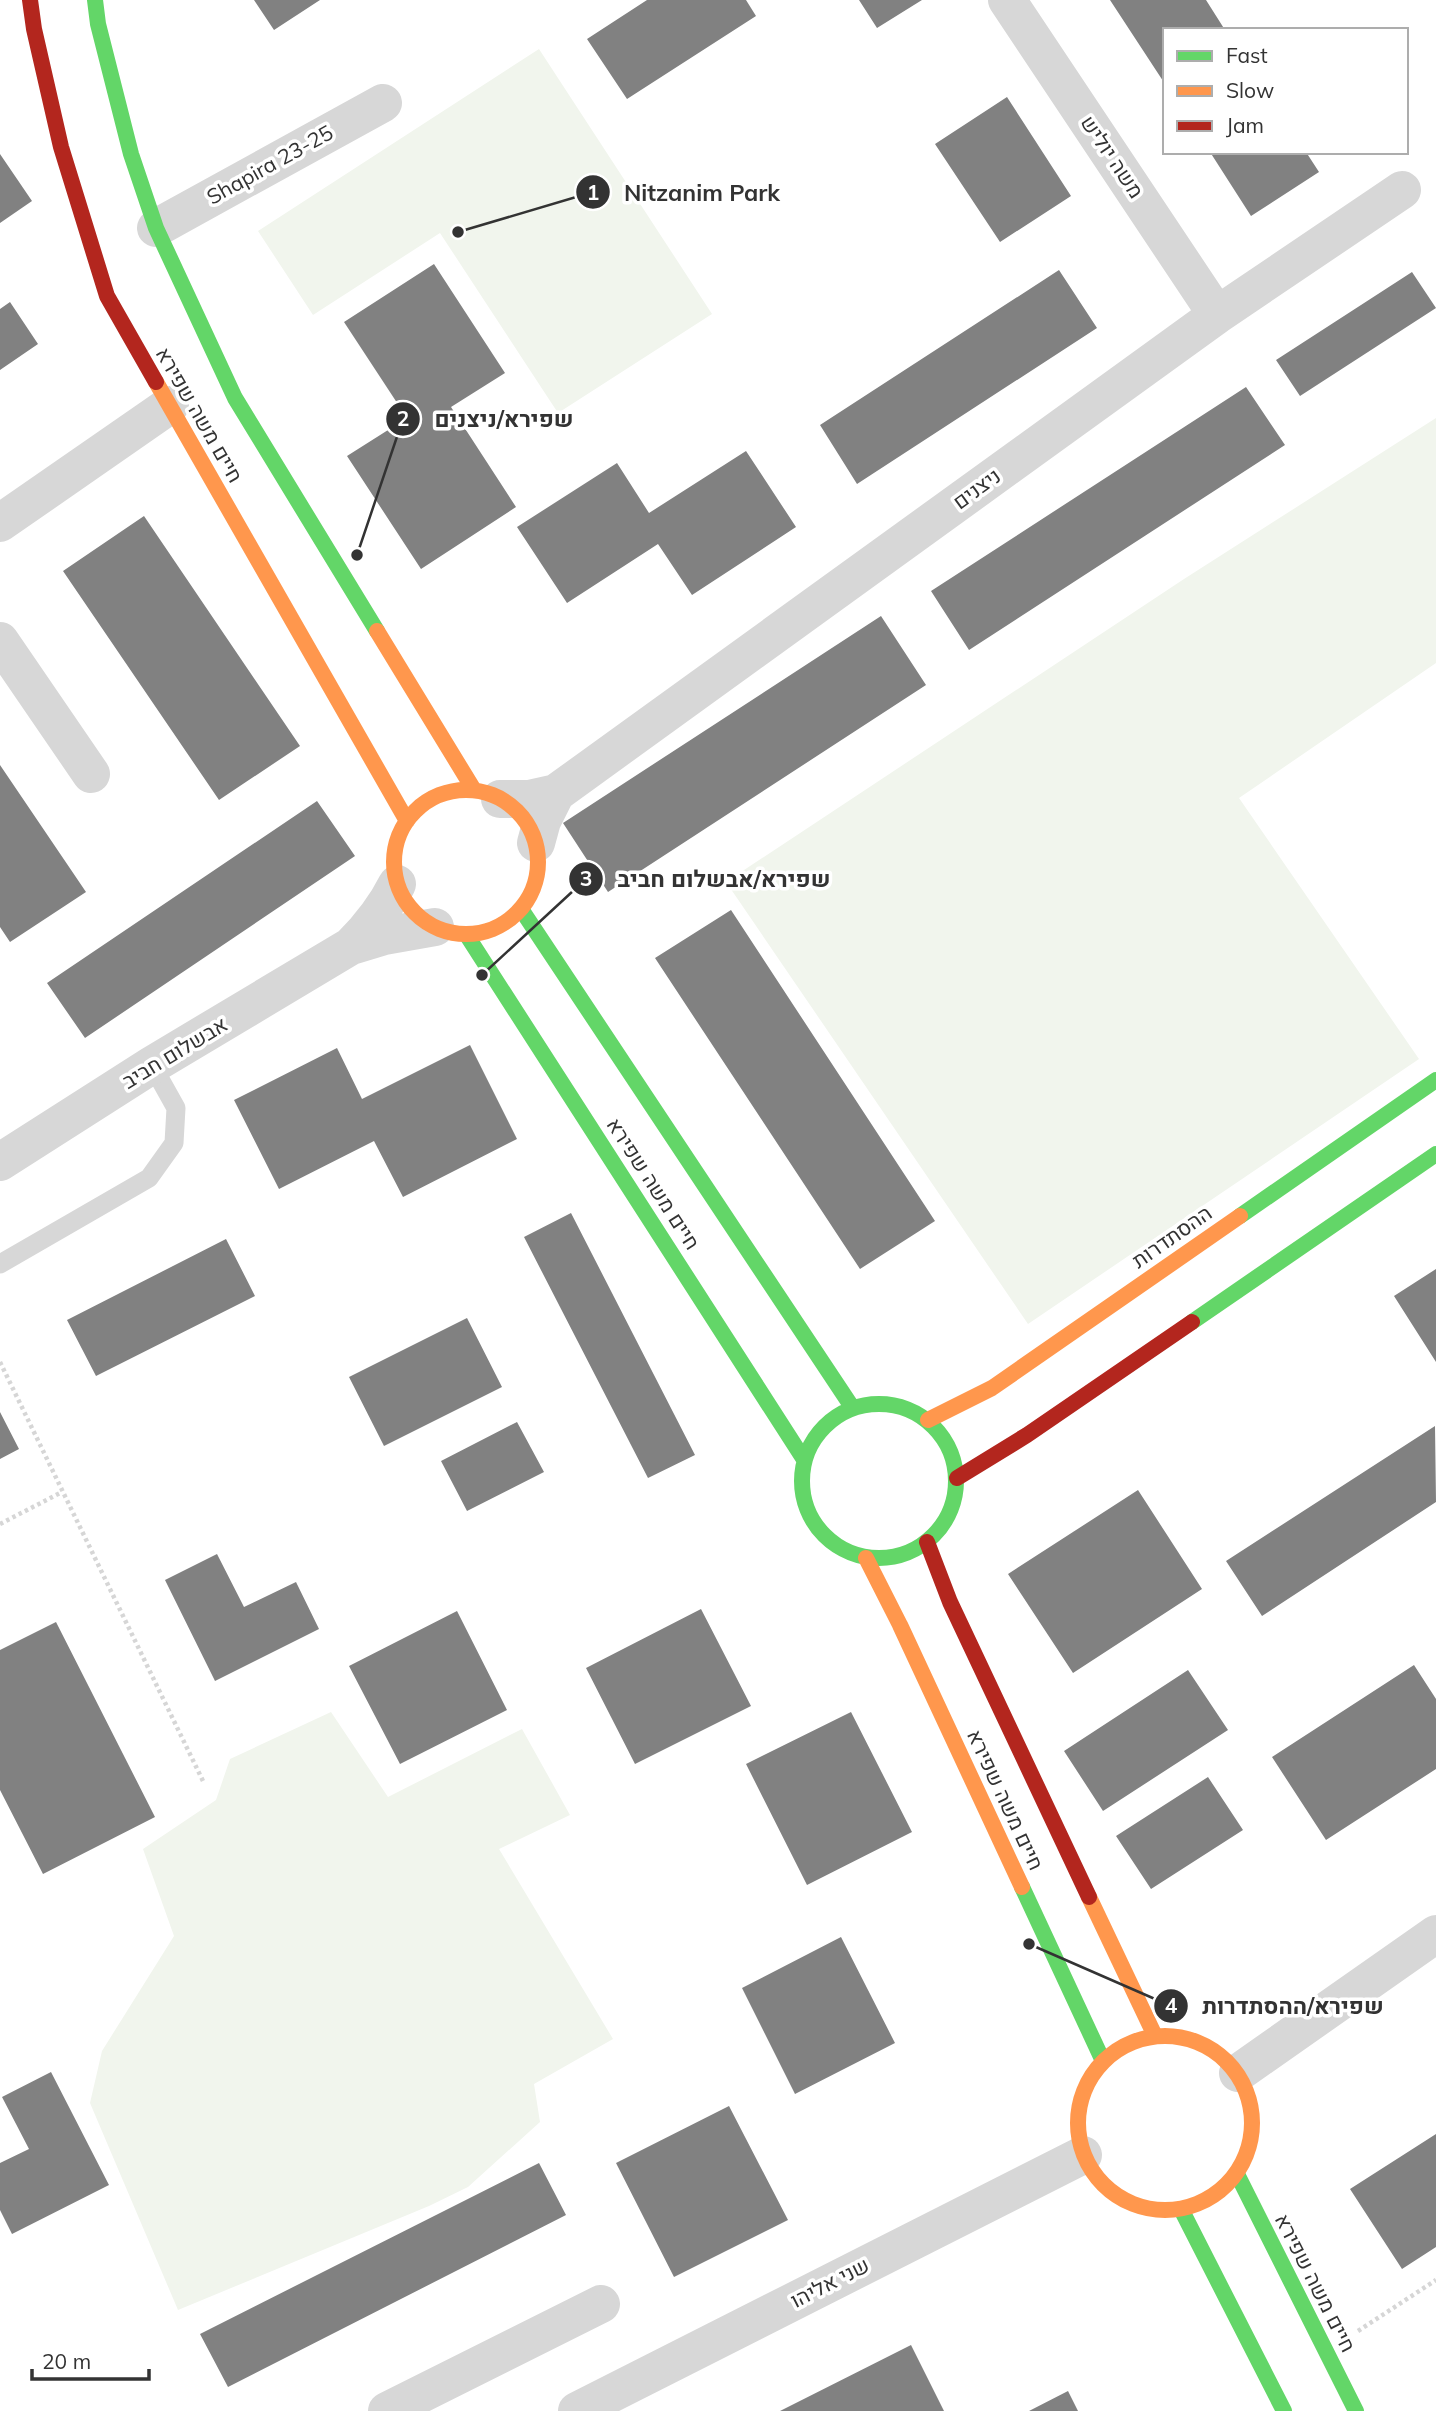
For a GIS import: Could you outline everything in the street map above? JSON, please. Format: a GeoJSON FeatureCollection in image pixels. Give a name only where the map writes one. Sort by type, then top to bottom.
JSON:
{"type":"FeatureCollection","features":[{"type":"Feature","properties":{"kind":"street","name":"חיים משה שפירא"},"geometry":{"type":"LineString","coordinates":[[30,0],[61,148],[107,296],[407,821]]}},
{"type":"Feature","properties":{"kind":"street","name":"חיים משה שפירא"},"geometry":{"type":"LineString","coordinates":[[95,0],[98,24],[131,154],[156,228],[235,398],[487,794]]}},
{"type":"Feature","properties":{"kind":"street","name":"משה יוליש"},"geometry":{"type":"LineString","coordinates":[[1007,0],[1217,315]]}},
{"type":"Feature","properties":{"kind":"street","name":"Shapira 23-25"},"geometry":{"type":"LineString","coordinates":[[156,228],[383,103]]}},
{"type":"Feature","properties":{"kind":"street","name":"ניצנים"},"geometry":{"type":"LineString","coordinates":[[487,794],[529,799],[556,793],[1217,315],[1402,190]]}},
{"type":"Feature","properties":{"kind":"street"},"geometry":{"type":"LineString","coordinates":[[0,523],[170,405]]}},
{"type":"Feature","properties":{"kind":"street"},"geometry":{"type":"LineString","coordinates":[[0,641],[91,775]]}},
{"type":"Feature","properties":{"kind":"street"},"geometry":{"type":"LineString","coordinates":[[454,791],[487,794],[516,810],[528,825],[536,843],[538,866],[533,889],[521,909],[505,923],[486,931],[450,931],[412,909],[397,884],[394,851],[407,821],[419,807],[454,791]]}},
{"type":"Feature","properties":{"kind":"street","name":"ניצנים"},"geometry":{"type":"LineString","coordinates":[[536,843],[542,821],[556,793]]}},
{"type":"Feature","properties":{"kind":"street","name":"אבשלום חביב"},"geometry":{"type":"LineString","coordinates":[[0,1162],[152,1065],[351,946],[371,927],[397,884]]}},
{"type":"Feature","properties":{"kind":"street","name":"חיים משה שפירא"},"geometry":{"type":"LineString","coordinates":[[521,909],[852,1407]]}},
{"type":"Feature","properties":{"kind":"street","name":"חיים משה שפירא"},"geometry":{"type":"LineString","coordinates":[[450,931],[803,1458]]}},
{"type":"Feature","properties":{"kind":"street","name":"אבשלום חביב"},"geometry":{"type":"LineString","coordinates":[[351,946],[384,936],[450,931]]}},
{"type":"Feature","properties":{"kind":"street","name":"ההסתדרות"},"geometry":{"type":"LineString","coordinates":[[928,1420],[992,1388],[1436,1080]]}},
{"type":"Feature","properties":{"kind":"street"},"geometry":{"type":"LineString","coordinates":[[957,1478],[1027,1435],[1436,1154]]}},
{"type":"Feature","properties":{"kind":"street"},"geometry":{"type":"LineString","coordinates":[[878,1403],[904,1407],[928,1420],[943,1436],[953,1456],[957,1478],[954,1502],[944,1524],[927,1542],[908,1552],[887,1558],[866,1558],[841,1549],[820,1532],[806,1510],[801,1484],[803,1458],[814,1437],[831,1419],[852,1407],[878,1403]]}},
{"type":"Feature","properties":{"kind":"street","name":"חיים משה שפירא"},"geometry":{"type":"LineString","coordinates":[[927,1542],[950,1602],[1155,2036]]}},
{"type":"Feature","properties":{"kind":"street","name":"חיים משה שפירא"},"geometry":{"type":"LineString","coordinates":[[866,1558],[900,1625],[1103,2061]]}},
{"type":"Feature","properties":{"kind":"street"},"geometry":{"type":"LineString","coordinates":[[1238,2073],[1436,1934]]}},
{"type":"Feature","properties":{"kind":"street"},"geometry":{"type":"LineString","coordinates":[[1155,2036],[1179,2036],[1202,2043],[1222,2056],[1238,2073],[1250,2097],[1254,2123],[1249,2150],[1237,2174],[1213,2196],[1181,2209],[1157,2210],[1133,2204],[1112,2192],[1096,2176],[1083,2155],[1078,2130],[1079,2105],[1088,2081],[1103,2061],[1136,2040],[1155,2036]]}},
{"type":"Feature","properties":{"kind":"street","name":"שני אליהו"},"geometry":{"type":"LineString","coordinates":[[577,2411],[1083,2155]]}},
{"type":"Feature","properties":{"kind":"street","name":"חיים משה שפירא"},"geometry":{"type":"LineString","coordinates":[[1237,2174],[1356,2411]]}},
{"type":"Feature","properties":{"kind":"street"},"geometry":{"type":"LineString","coordinates":[[1181,2209],[1284,2411]]}},
{"type":"Feature","properties":{"kind":"street"},"geometry":{"type":"LineString","coordinates":[[411,2406],[601,2304]]}},
{"type":"Feature","properties":{"kind":"lane"},"geometry":{"type":"LineString","coordinates":[[0,1264],[149,1178],[174,1143],[176,1108],[152,1065]]}},
{"type":"Feature","properties":{"kind":"path"},"geometry":{"type":"LineString","coordinates":[[0,1362],[203,1781]]}},
{"type":"Feature","properties":{"kind":"path"},"geometry":{"type":"LineString","coordinates":[[0,1524],[62,1492]]}},
{"type":"Feature","properties":{"kind":"path"},"geometry":{"type":"LineString","coordinates":[[1326,2353],[1436,2280]]}},
{"type":"Feature","properties":{"kind":"shaded area"},"geometry":{"type":"Polygon","coordinates":[[[539,49],[712,314],[558,413],[440,233],[313,315],[258,231],[539,49]]]}},
{"type":"Feature","properties":{"kind":"shaded area"},"geometry":{"type":"Polygon","coordinates":[[[1436,418],[1436,663],[1239,798],[1419,1059],[1028,1324],[726,882],[1184,579],[1436,418]]]}},
{"type":"Feature","properties":{"kind":"shaded area"},"geometry":{"type":"Polygon","coordinates":[[[331,1712],[388,1797],[522,1729],[570,1815],[499,1849],[613,2039],[534,2084],[540,2122],[468,2187],[429,2206],[178,2310],[90,2103],[102,2051],[174,1936],[143,1849],[216,1800],[230,1759],[331,1712]]]}},
{"type":"Feature","properties":{"kind":"building"},"geometry":{"type":"Polygon","coordinates":[[[254,0],[320,0],[274,30],[254,0]]]}},
{"type":"Feature","properties":{"kind":"building"},"geometry":{"type":"Polygon","coordinates":[[[647,0],[746,0],[756,16],[627,99],[587,39],[647,0]]]}},
{"type":"Feature","properties":{"kind":"building"},"geometry":{"type":"Polygon","coordinates":[[[859,0],[922,0],[877,28],[859,0]]]}},
{"type":"Feature","properties":{"kind":"building"},"geometry":{"type":"Polygon","coordinates":[[[1110,0],[1206,0],[1224,28],[1163,28],[1163,81],[1110,0]]]}},
{"type":"Feature","properties":{"kind":"building"},"geometry":{"type":"Polygon","coordinates":[[[1007,97],[1071,196],[1000,242],[935,144],[1007,97]]]}},
{"type":"Feature","properties":{"kind":"building"},"geometry":{"type":"Polygon","coordinates":[[[0,154],[32,201],[0,223],[0,154]]]}},
{"type":"Feature","properties":{"kind":"building"},"geometry":{"type":"Polygon","coordinates":[[[1211,154],[1307,154],[1319,172],[1251,216],[1211,154]]]}},
{"type":"Feature","properties":{"kind":"building"},"geometry":{"type":"Polygon","coordinates":[[[434,264],[505,373],[451,407],[516,507],[421,569],[347,456],[407,418],[344,322],[434,264]]]}},
{"type":"Feature","properties":{"kind":"building"},"geometry":{"type":"Polygon","coordinates":[[[1059,270],[1097,328],[857,484],[820,425],[1059,270]]]}},
{"type":"Feature","properties":{"kind":"building"},"geometry":{"type":"Polygon","coordinates":[[[1412,272],[1436,308],[1300,396],[1276,360],[1412,272]]]}},
{"type":"Feature","properties":{"kind":"building"},"geometry":{"type":"Polygon","coordinates":[[[10,302],[38,344],[0,370],[0,309],[10,302]]]}},
{"type":"Feature","properties":{"kind":"building"},"geometry":{"type":"Polygon","coordinates":[[[1246,387],[1285,445],[969,650],[931,591],[1246,387]]]}},
{"type":"Feature","properties":{"kind":"building"},"geometry":{"type":"Polygon","coordinates":[[[746,451],[796,527],[692,595],[658,544],[567,603],[517,527],[617,463],[649,513],[746,451]]]}},
{"type":"Feature","properties":{"kind":"building"},"geometry":{"type":"Polygon","coordinates":[[[144,516],[300,746],[219,800],[63,571],[144,516]]]}},
{"type":"Feature","properties":{"kind":"building"},"geometry":{"type":"Polygon","coordinates":[[[881,616],[926,685],[608,892],[563,823],[881,616]]]}},
{"type":"Feature","properties":{"kind":"building"},"geometry":{"type":"Polygon","coordinates":[[[0,765],[86,892],[10,942],[0,927],[0,765]]]}},
{"type":"Feature","properties":{"kind":"building"},"geometry":{"type":"Polygon","coordinates":[[[317,801],[355,856],[85,1038],[47,983],[317,801]]]}},
{"type":"Feature","properties":{"kind":"building"},"geometry":{"type":"Polygon","coordinates":[[[731,910],[935,1221],[860,1269],[655,958],[731,910]]]}},
{"type":"Feature","properties":{"kind":"building"},"geometry":{"type":"Polygon","coordinates":[[[470,1045],[517,1139],[403,1197],[374,1141],[279,1189],[234,1100],[337,1048],[362,1099],[470,1045]]]}},
{"type":"Feature","properties":{"kind":"building"},"geometry":{"type":"Polygon","coordinates":[[[571,1213],[695,1455],[648,1478],[524,1237],[571,1213]]]}},
{"type":"Feature","properties":{"kind":"building"},"geometry":{"type":"Polygon","coordinates":[[[226,1239],[255,1296],[96,1376],[67,1320],[226,1239]]]}},
{"type":"Feature","properties":{"kind":"building"},"geometry":{"type":"Polygon","coordinates":[[[1436,1269],[1436,1362],[1394,1296],[1436,1269]]]}},
{"type":"Feature","properties":{"kind":"building"},"geometry":{"type":"Polygon","coordinates":[[[467,1318],[502,1387],[384,1446],[349,1377],[467,1318]]]}},
{"type":"Feature","properties":{"kind":"building"},"geometry":{"type":"Polygon","coordinates":[[[0,1412],[19,1449],[0,1459],[0,1412]]]}},
{"type":"Feature","properties":{"kind":"building"},"geometry":{"type":"Polygon","coordinates":[[[517,1422],[544,1472],[467,1511],[441,1461],[517,1422]]]}},
{"type":"Feature","properties":{"kind":"building"},"geometry":{"type":"Polygon","coordinates":[[[1435,1426],[1436,1502],[1262,1616],[1226,1561],[1435,1426]]]}},
{"type":"Feature","properties":{"kind":"building"},"geometry":{"type":"Polygon","coordinates":[[[1138,1490],[1202,1589],[1073,1673],[1008,1574],[1138,1490]]]}},
{"type":"Feature","properties":{"kind":"building"},"geometry":{"type":"Polygon","coordinates":[[[217,1554],[244,1607],[296,1582],[319,1629],[215,1681],[165,1580],[217,1554]]]}},
{"type":"Feature","properties":{"kind":"building"},"geometry":{"type":"Polygon","coordinates":[[[701,1609],[751,1706],[635,1764],[586,1668],[701,1609]]]}},
{"type":"Feature","properties":{"kind":"building"},"geometry":{"type":"Polygon","coordinates":[[[457,1611],[507,1710],[400,1764],[349,1666],[457,1611]]]}},
{"type":"Feature","properties":{"kind":"building"},"geometry":{"type":"Polygon","coordinates":[[[56,1622],[155,1817],[43,1874],[0,1790],[0,1650],[56,1622]]]}},
{"type":"Feature","properties":{"kind":"building"},"geometry":{"type":"Polygon","coordinates":[[[1414,1665],[1436,1699],[1436,1769],[1326,1840],[1272,1757],[1414,1665]]]}},
{"type":"Feature","properties":{"kind":"building"},"geometry":{"type":"Polygon","coordinates":[[[1188,1670],[1228,1730],[1103,1811],[1064,1751],[1188,1670]]]}},
{"type":"Feature","properties":{"kind":"building"},"geometry":{"type":"Polygon","coordinates":[[[851,1712],[912,1832],[807,1885],[746,1764],[851,1712]]]}},
{"type":"Feature","properties":{"kind":"building"},"geometry":{"type":"Polygon","coordinates":[[[1208,1777],[1243,1830],[1151,1889],[1116,1836],[1208,1777]]]}},
{"type":"Feature","properties":{"kind":"building"},"geometry":{"type":"Polygon","coordinates":[[[841,1937],[895,2043],[795,2094],[742,1988],[841,1937]]]}},
{"type":"Feature","properties":{"kind":"building"},"geometry":{"type":"Polygon","coordinates":[[[51,2072],[109,2185],[12,2234],[0,2210],[0,2163],[29,2149],[2,2097],[51,2072]]]}},
{"type":"Feature","properties":{"kind":"building"},"geometry":{"type":"Polygon","coordinates":[[[729,2106],[788,2220],[674,2277],[616,2163],[729,2106]]]}},
{"type":"Feature","properties":{"kind":"building"},"geometry":{"type":"Polygon","coordinates":[[[1436,2134],[1436,2247],[1402,2269],[1350,2189],[1436,2134]]]}},
{"type":"Feature","properties":{"kind":"building"},"geometry":{"type":"Polygon","coordinates":[[[539,2163],[566,2215],[228,2387],[200,2334],[539,2163]]]}},
{"type":"Feature","properties":{"kind":"building"},"geometry":{"type":"Polygon","coordinates":[[[911,2345],[944,2411],[780,2411],[911,2345]]]}},
{"type":"Feature","properties":{"kind":"building"},"geometry":{"type":"Polygon","coordinates":[[[1068,2391],[1078,2411],[1029,2411],[1068,2391]]]}},
{"type":"Feature","properties":{"kind":"traffic: fast"},"geometry":{"type":"LineString","coordinates":[[95,0],[98,24],[131,154],[156,228],[235,398],[377,631]]}},
{"type":"Feature","properties":{"kind":"traffic: fast"},"geometry":{"type":"LineString","coordinates":[[521,909],[852,1407]]}},
{"type":"Feature","properties":{"kind":"traffic: fast"},"geometry":{"type":"LineString","coordinates":[[466,934],[803,1458]]}},
{"type":"Feature","properties":{"kind":"traffic: fast"},"geometry":{"type":"LineString","coordinates":[[1240,1216],[1436,1080]]}},
{"type":"Feature","properties":{"kind":"traffic: fast"},"geometry":{"type":"LineString","coordinates":[[1192,1322],[1436,1154]]}},
{"type":"Feature","properties":{"kind":"traffic: fast"},"geometry":{"type":"LineString","coordinates":[[879,1404],[909,1410],[934,1426],[950,1451],[956,1481],[950,1511],[934,1536],[909,1552],[879,1558],[849,1552],[824,1536],[808,1511],[802,1481],[808,1451],[824,1426],[849,1410],[879,1404]]}},
{"type":"Feature","properties":{"kind":"traffic: fast"},"geometry":{"type":"LineString","coordinates":[[1022,1887],[1103,2061]]}},
{"type":"Feature","properties":{"kind":"traffic: fast"},"geometry":{"type":"LineString","coordinates":[[1237,2174],[1356,2411]]}},
{"type":"Feature","properties":{"kind":"traffic: fast"},"geometry":{"type":"LineString","coordinates":[[1181,2209],[1284,2411]]}},
{"type":"Feature","properties":{"kind":"traffic: slow"},"geometry":{"type":"LineString","coordinates":[[156,382],[407,821]]}},
{"type":"Feature","properties":{"kind":"traffic: slow"},"geometry":{"type":"LineString","coordinates":[[377,631],[474,790]]}},
{"type":"Feature","properties":{"kind":"traffic: slow"},"geometry":{"type":"LineString","coordinates":[[466,790],[493,796],[517,811],[532,835],[538,862],[532,889],[517,913],[493,928],[466,934],[439,928],[415,913],[400,889],[394,862],[400,835],[415,811],[439,796],[466,790]]}},
{"type":"Feature","properties":{"kind":"traffic: slow"},"geometry":{"type":"LineString","coordinates":[[928,1420],[992,1388],[1240,1216]]}},
{"type":"Feature","properties":{"kind":"traffic: slow"},"geometry":{"type":"LineString","coordinates":[[866,1558],[1022,1887]]}},
{"type":"Feature","properties":{"kind":"traffic: slow"},"geometry":{"type":"LineString","coordinates":[[1089,1897],[1155,2036]]}},
{"type":"Feature","properties":{"kind":"traffic: slow"},"geometry":{"type":"LineString","coordinates":[[1165,2036],[1198,2042],[1227,2061],[1246,2090],[1252,2123],[1246,2156],[1227,2185],[1198,2204],[1165,2210],[1132,2204],[1103,2185],[1084,2156],[1078,2123],[1084,2090],[1103,2061],[1132,2042],[1165,2036]]}},
{"type":"Feature","properties":{"kind":"traffic: jam"},"geometry":{"type":"LineString","coordinates":[[30,0],[61,147],[107,296],[156,382]]}},
{"type":"Feature","properties":{"kind":"traffic: jam"},"geometry":{"type":"LineString","coordinates":[[957,1478],[1027,1435],[1192,1322]]}},
{"type":"Feature","properties":{"kind":"traffic: jam"},"geometry":{"type":"LineString","coordinates":[[927,1542],[950,1602],[1089,1897]]}},
{"type":"Feature","properties":{"kind":"place","name":"Nitzanim Park"},"geometry":{"type":"Point","coordinates":[458,232]}},
{"type":"Feature","properties":{"kind":"place","name":"שפירא/ניצנים"},"geometry":{"type":"Point","coordinates":[357,555]}},
{"type":"Feature","properties":{"kind":"place","name":"שפירא/אבשלום חביב"},"geometry":{"type":"Point","coordinates":[482,975]}},
{"type":"Feature","properties":{"kind":"place","name":"שפירא/ההסתדרות"},"geometry":{"type":"Point","coordinates":[1029,1944]}}]}
